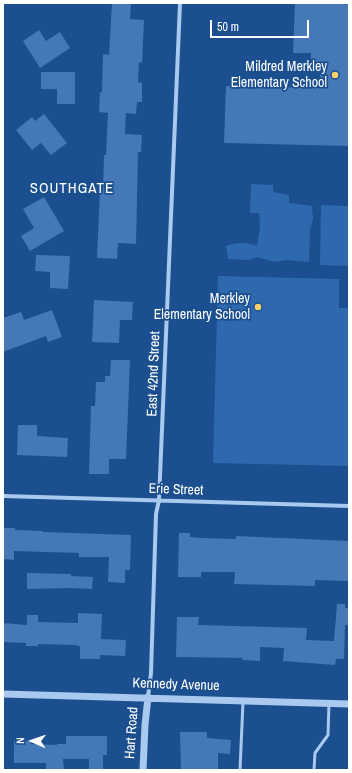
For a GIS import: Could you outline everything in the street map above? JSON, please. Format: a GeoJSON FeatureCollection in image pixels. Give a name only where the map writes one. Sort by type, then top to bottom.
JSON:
{"type":"FeatureCollection","features":[{"type":"Feature","properties":{"kind":"street","name":"East 42nd Street"},"geometry":{"type":"LineString","coordinates":[[148,697],[151,673],[156,514],[159,500],[180,3]]}},
{"type":"Feature","properties":{"kind":"street","name":"Erie Street"},"geometry":{"type":"LineString","coordinates":[[3,496],[349,506]]}},
{"type":"Feature","properties":{"kind":"street","name":"Kennedy Avenue"},"geometry":{"type":"LineString","coordinates":[[3,694],[349,704]]}},
{"type":"Feature","properties":{"kind":"street","name":"Hart Road"},"geometry":{"type":"LineString","coordinates":[[143,770],[148,697]]}},
{"type":"Feature","properties":{"kind":"lane"},"geometry":{"type":"LineString","coordinates":[[240,770],[243,700]]}},
{"type":"Feature","properties":{"kind":"lane"},"geometry":{"type":"LineString","coordinates":[[314,770],[315,753],[328,734],[329,703]]}},
{"type":"Feature","properties":{"kind":"shaded area"},"geometry":{"type":"Polygon","coordinates":[[[251,184],[273,185],[273,192],[289,195],[289,203],[312,206],[313,219],[310,230],[309,262],[287,260],[274,262],[257,257],[249,260],[228,259],[226,246],[242,243],[257,246],[260,227],[259,213],[250,213],[251,184]]]}},
{"type":"Feature","properties":{"kind":"shaded area"},"geometry":{"type":"Polygon","coordinates":[[[321,205],[349,206],[349,266],[320,265],[321,205]]]}},
{"type":"Feature","properties":{"kind":"shaded area"},"geometry":{"type":"Polygon","coordinates":[[[218,276],[339,279],[339,308],[349,308],[349,466],[213,463],[218,276]]]}},
{"type":"Feature","properties":{"kind":"building"},"geometry":{"type":"Polygon","coordinates":[[[112,3],[131,4],[130,19],[144,20],[142,63],[139,62],[138,82],[142,83],[142,102],[137,102],[136,114],[126,113],[125,134],[142,135],[141,152],[138,152],[136,244],[118,243],[117,259],[97,258],[100,190],[103,190],[104,155],[106,155],[108,113],[99,112],[100,92],[102,92],[103,54],[109,55],[112,3]]]}},
{"type":"Feature","properties":{"kind":"building","name":"Mildred Merkley Elementary School"},"geometry":{"type":"Polygon","coordinates":[[[295,3],[349,3],[349,146],[224,143],[226,86],[320,88],[320,64],[311,64],[311,53],[293,53],[295,3]]]}},
{"type":"Feature","properties":{"kind":"building"},"geometry":{"type":"Polygon","coordinates":[[[39,30],[46,41],[60,32],[70,48],[40,68],[23,41],[39,30]]]}},
{"type":"Feature","properties":{"kind":"building"},"geometry":{"type":"Polygon","coordinates":[[[41,72],[75,72],[75,104],[57,104],[57,89],[41,89],[41,72]]]}},
{"type":"Feature","properties":{"kind":"building"},"geometry":{"type":"Polygon","coordinates":[[[44,114],[67,143],[51,155],[41,143],[32,150],[16,130],[32,117],[35,121],[44,114]]]}},
{"type":"Feature","properties":{"kind":"building"},"geometry":{"type":"Polygon","coordinates":[[[44,197],[64,231],[30,251],[21,236],[34,228],[23,209],[44,197]]]}},
{"type":"Feature","properties":{"kind":"building"},"geometry":{"type":"Polygon","coordinates":[[[36,255],[70,256],[68,289],[50,288],[50,272],[35,271],[36,255]]]}},
{"type":"Feature","properties":{"kind":"building"},"geometry":{"type":"Polygon","coordinates":[[[94,300],[133,302],[132,320],[120,320],[119,343],[92,342],[94,300]]]}},
{"type":"Feature","properties":{"kind":"building"},"geometry":{"type":"Polygon","coordinates":[[[52,310],[62,337],[48,342],[46,336],[3,352],[3,318],[21,312],[24,320],[52,310]]]}},
{"type":"Feature","properties":{"kind":"building"},"geometry":{"type":"Polygon","coordinates":[[[111,360],[130,360],[126,459],[109,459],[109,474],[89,474],[91,406],[95,406],[96,382],[105,382],[105,376],[110,376],[111,360]]]}},
{"type":"Feature","properties":{"kind":"building"},"geometry":{"type":"Polygon","coordinates":[[[18,425],[37,425],[37,436],[68,438],[67,457],[17,455],[18,425]]]}},
{"type":"Feature","properties":{"kind":"building"},"geometry":{"type":"Polygon","coordinates":[[[3,528],[43,532],[131,535],[130,570],[125,570],[125,583],[108,582],[109,557],[79,557],[79,553],[14,551],[14,560],[3,559],[3,528]]]}},
{"type":"Feature","properties":{"kind":"building"},"geometry":{"type":"Polygon","coordinates":[[[179,533],[190,533],[190,537],[201,538],[236,539],[236,536],[349,541],[349,581],[315,580],[315,586],[234,584],[235,572],[201,572],[201,577],[178,577],[179,533]]]}},
{"type":"Feature","properties":{"kind":"building"},"geometry":{"type":"Polygon","coordinates":[[[27,573],[71,574],[71,576],[93,577],[92,589],[27,589],[27,573]]]}},
{"type":"Feature","properties":{"kind":"building"},"geometry":{"type":"Polygon","coordinates":[[[337,604],[345,604],[345,608],[349,608],[349,625],[345,625],[344,659],[336,659],[335,665],[283,661],[284,648],[260,647],[260,661],[242,660],[243,658],[176,657],[177,617],[199,617],[198,625],[307,628],[306,640],[334,641],[337,604]]]}},
{"type":"Feature","properties":{"kind":"building"},"geometry":{"type":"Polygon","coordinates":[[[78,613],[102,614],[101,639],[126,640],[125,656],[100,655],[100,659],[80,659],[80,646],[77,645],[38,644],[38,646],[26,646],[26,643],[3,642],[3,623],[27,625],[27,615],[38,615],[38,622],[78,623],[78,613]]]}},
{"type":"Feature","properties":{"kind":"building"},"geometry":{"type":"Polygon","coordinates":[[[180,732],[207,732],[207,738],[231,740],[230,754],[218,753],[218,770],[181,770],[180,732]]]}},
{"type":"Feature","properties":{"kind":"building"},"geometry":{"type":"Polygon","coordinates":[[[66,736],[107,736],[107,755],[103,755],[103,770],[89,770],[89,759],[63,759],[64,770],[46,770],[46,763],[14,763],[14,741],[31,741],[31,744],[57,745],[66,744],[66,736]]]}},
{"type":"Feature","properties":{"kind":"place","name":"Mildred Merkley Elementary School"},"geometry":{"type":"Point","coordinates":[335,75]}},
{"type":"Feature","properties":{"kind":"place","name":"Merkley Elementary School"},"geometry":{"type":"Point","coordinates":[258,307]}},
{"type":"Feature","properties":{"kind":"district","name":"SOUTHGATE"},"geometry":{"type":"Point","coordinates":[72,189]}}]}
